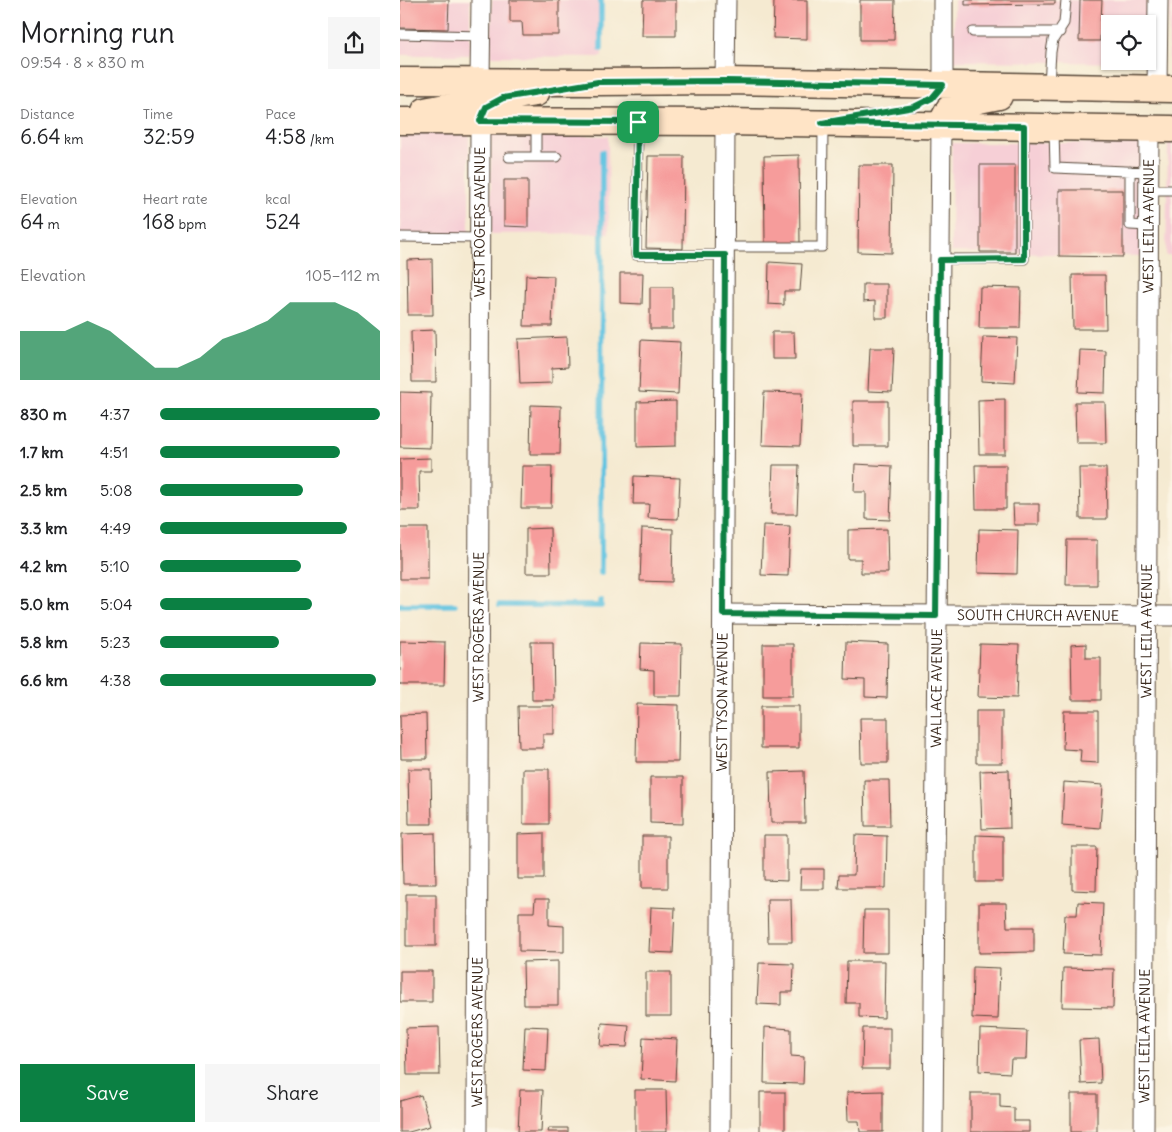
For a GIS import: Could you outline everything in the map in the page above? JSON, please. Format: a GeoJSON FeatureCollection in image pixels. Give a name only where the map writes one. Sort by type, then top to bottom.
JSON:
{"type":"FeatureCollection","features":[{"type":"Feature","properties":{"kind":"main road"},"geometry":{"type":"LineString","coordinates":[[400,81],[726,81],[1165,89]]}},
{"type":"Feature","properties":{"kind":"main road"},"geometry":{"type":"LineString","coordinates":[[400,116],[459,104],[470,97],[480,81]]}},
{"type":"Feature","properties":{"kind":"main road"},"geometry":{"type":"LineString","coordinates":[[480,121],[486,107],[503,98],[598,82]]}},
{"type":"Feature","properties":{"kind":"main road"},"geometry":{"type":"LineString","coordinates":[[822,123],[914,107],[932,98],[943,85]]}},
{"type":"Feature","properties":{"kind":"main road"},"geometry":{"type":"LineString","coordinates":[[941,124],[949,109],[969,102],[1049,87]]}},
{"type":"Feature","properties":{"kind":"main road"},"geometry":{"type":"LineString","coordinates":[[400,121],[726,122],[1161,128]]}},
{"type":"Feature","properties":{"kind":"street"},"geometry":{"type":"LineString","coordinates":[[480,81],[481,0]]}},
{"type":"Feature","properties":{"kind":"street"},"geometry":{"type":"LineString","coordinates":[[726,0],[726,81]]}},
{"type":"Feature","properties":{"kind":"street"},"geometry":{"type":"LineString","coordinates":[[943,0],[943,85]]}},
{"type":"Feature","properties":{"kind":"street"},"geometry":{"type":"LineString","coordinates":[[1158,0],[1165,89]]}},
{"type":"Feature","properties":{"kind":"street","name":"WEST ROGERS AVENUE"},"geometry":{"type":"LineString","coordinates":[[477,1132],[480,121]]}},
{"type":"Feature","properties":{"kind":"street","name":"WEST TYSON AVENUE"},"geometry":{"type":"LineString","coordinates":[[720,1132],[726,122]]}},
{"type":"Feature","properties":{"kind":"street","name":"WALLACE AVENUE"},"geometry":{"type":"LineString","coordinates":[[933,1132],[941,124]]}},
{"type":"Feature","properties":{"kind":"street","name":"WEST LEILA AVENUE"},"geometry":{"type":"LineString","coordinates":[[1144,1132],[1149,181],[1161,128]]}},
{"type":"Feature","properties":{"kind":"street","name":"SOUTH CHURCH AVENUE"},"geometry":{"type":"LineString","coordinates":[[723,614],[1172,616]]}},
{"type":"Feature","properties":{"kind":"lane"},"geometry":{"type":"LineString","coordinates":[[1049,87],[1050,52],[1053,40],[1060,32],[1064,23],[1066,0]]}},
{"type":"Feature","properties":{"kind":"lane"},"geometry":{"type":"LineString","coordinates":[[973,32],[1060,32]]}},
{"type":"Feature","properties":{"kind":"lane"},"geometry":{"type":"LineString","coordinates":[[400,34],[481,36]]}},
{"type":"Feature","properties":{"kind":"lane"},"geometry":{"type":"LineString","coordinates":[[536,122],[536,157]]}},
{"type":"Feature","properties":{"kind":"lane"},"geometry":{"type":"LineString","coordinates":[[638,122],[636,255],[822,247],[822,123]]}},
{"type":"Feature","properties":{"kind":"lane"},"geometry":{"type":"LineString","coordinates":[[940,260],[1024,259],[1024,126]]}},
{"type":"Feature","properties":{"kind":"lane"},"geometry":{"type":"LineString","coordinates":[[1054,127],[1054,168],[1130,171],[1172,190]]}},
{"type":"Feature","properties":{"kind":"lane"},"geometry":{"type":"LineString","coordinates":[[509,157],[557,157]]}},
{"type":"Feature","properties":{"kind":"lane"},"geometry":{"type":"LineString","coordinates":[[1130,171],[1130,225],[1149,226]]}},
{"type":"Feature","properties":{"kind":"lane"},"geometry":{"type":"LineString","coordinates":[[400,237],[480,238]]}},
{"type":"Feature","properties":{"kind":"shaded area"},"geometry":{"type":"Polygon","coordinates":[[[400,0],[470,0],[470,55],[400,55],[400,0]]]}},
{"type":"Feature","properties":{"kind":"shaded area"},"geometry":{"type":"Polygon","coordinates":[[[492,0],[601,0],[602,57],[491,56],[492,0]]]}},
{"type":"Feature","properties":{"kind":"shaded area"},"geometry":{"type":"Polygon","coordinates":[[[954,0],[1147,0],[1147,15],[1101,15],[1101,63],[954,61],[954,0]]]}},
{"type":"Feature","properties":{"kind":"shaded area"},"geometry":{"type":"Polygon","coordinates":[[[1169,0],[1172,0],[1172,63],[1169,63],[1169,0]]]}},
{"type":"Feature","properties":{"kind":"shaded area"},"geometry":{"type":"Polygon","coordinates":[[[400,131],[469,133],[469,234],[400,235],[400,131]]]}},
{"type":"Feature","properties":{"kind":"shaded area"},"geometry":{"type":"Polygon","coordinates":[[[491,133],[608,136],[609,233],[491,234],[491,133]]]}},
{"type":"Feature","properties":{"kind":"shaded area"},"geometry":{"type":"Polygon","coordinates":[[[952,143],[1146,143],[1144,256],[951,252],[952,143]]]}},
{"type":"Feature","properties":{"kind":"shaded area"},"geometry":{"type":"Polygon","coordinates":[[[1168,143],[1172,143],[1172,256],[1166,256],[1168,143]]]}},
{"type":"Feature","properties":{"kind":"building"},"geometry":{"type":"Polygon","coordinates":[[[400,0],[449,0],[448,29],[400,28],[400,0]]]}},
{"type":"Feature","properties":{"kind":"building"},"geometry":{"type":"Polygon","coordinates":[[[510,0],[559,0],[559,35],[523,35],[522,22],[510,22],[510,0]]]}},
{"type":"Feature","properties":{"kind":"building"},"geometry":{"type":"Polygon","coordinates":[[[643,0],[676,0],[676,36],[642,36],[643,0]]]}},
{"type":"Feature","properties":{"kind":"building"},"geometry":{"type":"Polygon","coordinates":[[[774,0],[807,0],[807,39],[773,38],[774,0]]]}},
{"type":"Feature","properties":{"kind":"building"},"geometry":{"type":"Polygon","coordinates":[[[860,0],[895,0],[894,40],[860,40],[860,0]]]}},
{"type":"Feature","properties":{"kind":"building"},"geometry":{"type":"Polygon","coordinates":[[[965,0],[1055,0],[1055,4],[965,5],[965,0]]]}},
{"type":"Feature","properties":{"kind":"building"},"geometry":{"type":"Polygon","coordinates":[[[1080,0],[1102,0],[1100,41],[1079,41],[1080,0]]]}},
{"type":"Feature","properties":{"kind":"building"},"geometry":{"type":"Polygon","coordinates":[[[799,155],[800,244],[765,244],[764,156],[799,155]]]}},
{"type":"Feature","properties":{"kind":"building"},"geometry":{"type":"Polygon","coordinates":[[[648,156],[684,156],[683,249],[646,248],[648,156]]]}},
{"type":"Feature","properties":{"kind":"building"},"geometry":{"type":"Polygon","coordinates":[[[859,165],[893,165],[892,253],[858,252],[859,165]]]}},
{"type":"Feature","properties":{"kind":"building"},"geometry":{"type":"Polygon","coordinates":[[[980,165],[1015,165],[1015,252],[980,252],[980,165]]]}},
{"type":"Feature","properties":{"kind":"building"},"geometry":{"type":"Polygon","coordinates":[[[504,180],[528,180],[528,227],[504,226],[504,180]]]}},
{"type":"Feature","properties":{"kind":"building"},"geometry":{"type":"Polygon","coordinates":[[[1059,190],[1123,190],[1123,257],[1059,256],[1059,190]]]}},
{"type":"Feature","properties":{"kind":"building"},"geometry":{"type":"Polygon","coordinates":[[[432,259],[433,315],[408,315],[407,260],[432,259]]]}},
{"type":"Feature","properties":{"kind":"building"},"geometry":{"type":"Polygon","coordinates":[[[769,262],[802,264],[800,291],[784,291],[784,305],[768,304],[769,262]]]}},
{"type":"Feature","properties":{"kind":"building"},"geometry":{"type":"Polygon","coordinates":[[[620,273],[643,273],[642,304],[620,303],[620,273]]]}},
{"type":"Feature","properties":{"kind":"building"},"geometry":{"type":"Polygon","coordinates":[[[526,275],[554,276],[552,326],[524,326],[526,275]]]}},
{"type":"Feature","properties":{"kind":"building"},"geometry":{"type":"Polygon","coordinates":[[[1072,275],[1105,275],[1106,329],[1073,329],[1072,275]]]}},
{"type":"Feature","properties":{"kind":"building"},"geometry":{"type":"Polygon","coordinates":[[[863,284],[887,284],[887,318],[875,318],[875,301],[863,302],[863,284]]]}},
{"type":"Feature","properties":{"kind":"building"},"geometry":{"type":"Polygon","coordinates":[[[650,287],[673,287],[673,329],[650,329],[650,287]]]}},
{"type":"Feature","properties":{"kind":"building"},"geometry":{"type":"Polygon","coordinates":[[[980,287],[1021,288],[1020,328],[979,328],[980,287]]]}},
{"type":"Feature","properties":{"kind":"building"},"geometry":{"type":"Polygon","coordinates":[[[435,330],[436,382],[412,382],[411,331],[435,330]]]}},
{"type":"Feature","properties":{"kind":"building"},"geometry":{"type":"Polygon","coordinates":[[[772,332],[794,332],[795,359],[772,359],[772,332]]]}},
{"type":"Feature","properties":{"kind":"building"},"geometry":{"type":"Polygon","coordinates":[[[567,337],[568,367],[552,368],[552,383],[520,384],[518,339],[567,337]]]}},
{"type":"Feature","properties":{"kind":"building"},"geometry":{"type":"Polygon","coordinates":[[[983,337],[1017,338],[1015,383],[981,381],[983,337]]]}},
{"type":"Feature","properties":{"kind":"building"},"geometry":{"type":"Polygon","coordinates":[[[641,340],[680,342],[678,394],[639,392],[641,340]]]}},
{"type":"Feature","properties":{"kind":"building"},"geometry":{"type":"Polygon","coordinates":[[[870,348],[894,348],[892,392],[868,391],[870,348]]]}},
{"type":"Feature","properties":{"kind":"building"},"geometry":{"type":"Polygon","coordinates":[[[1080,350],[1106,351],[1105,393],[1078,392],[1080,350]]]}},
{"type":"Feature","properties":{"kind":"building"},"geometry":{"type":"Polygon","coordinates":[[[400,392],[431,393],[430,448],[400,447],[400,392]]]}},
{"type":"Feature","properties":{"kind":"building"},"geometry":{"type":"Polygon","coordinates":[[[764,392],[802,393],[800,446],[762,445],[764,392]]]}},
{"type":"Feature","properties":{"kind":"building"},"geometry":{"type":"Polygon","coordinates":[[[1005,399],[1005,454],[979,454],[978,400],[1005,399]]]}},
{"type":"Feature","properties":{"kind":"building"},"geometry":{"type":"Polygon","coordinates":[[[676,401],[676,446],[637,447],[637,402],[676,401]]]}},
{"type":"Feature","properties":{"kind":"building"},"geometry":{"type":"Polygon","coordinates":[[[853,401],[888,401],[888,446],[853,446],[853,401]]]}},
{"type":"Feature","properties":{"kind":"building"},"geometry":{"type":"Polygon","coordinates":[[[1075,402],[1105,402],[1106,443],[1076,443],[1075,402]]]}},
{"type":"Feature","properties":{"kind":"building"},"geometry":{"type":"Polygon","coordinates":[[[531,405],[561,406],[560,454],[530,454],[531,405]]]}},
{"type":"Feature","properties":{"kind":"building"},"geometry":{"type":"Polygon","coordinates":[[[431,458],[431,471],[419,471],[420,510],[400,510],[400,459],[431,458]]]}},
{"type":"Feature","properties":{"kind":"building"},"geometry":{"type":"Polygon","coordinates":[[[855,464],[892,466],[890,520],[866,519],[866,492],[854,492],[855,464]]]}},
{"type":"Feature","properties":{"kind":"building"},"geometry":{"type":"Polygon","coordinates":[[[773,465],[799,465],[797,514],[771,514],[773,465]]]}},
{"type":"Feature","properties":{"kind":"building"},"geometry":{"type":"Polygon","coordinates":[[[975,465],[1006,465],[1006,509],[976,509],[975,465]]]}},
{"type":"Feature","properties":{"kind":"building"},"geometry":{"type":"Polygon","coordinates":[[[522,466],[552,466],[551,508],[521,508],[522,466]]]}},
{"type":"Feature","properties":{"kind":"building"},"geometry":{"type":"Polygon","coordinates":[[[1079,468],[1106,468],[1107,519],[1080,519],[1079,468]]]}},
{"type":"Feature","properties":{"kind":"building"},"geometry":{"type":"Polygon","coordinates":[[[634,476],[680,478],[678,519],[648,518],[649,504],[633,504],[634,476]]]}},
{"type":"Feature","properties":{"kind":"building"},"geometry":{"type":"Polygon","coordinates":[[[1013,504],[1039,504],[1039,525],[1014,525],[1013,504]]]}},
{"type":"Feature","properties":{"kind":"building"},"geometry":{"type":"Polygon","coordinates":[[[763,525],[790,526],[788,576],[761,575],[763,525]]]}},
{"type":"Feature","properties":{"kind":"building"},"geometry":{"type":"Polygon","coordinates":[[[400,528],[428,528],[428,579],[400,579],[400,528]]]}},
{"type":"Feature","properties":{"kind":"building"},"geometry":{"type":"Polygon","coordinates":[[[550,528],[551,573],[526,573],[526,529],[550,528]]]}},
{"type":"Feature","properties":{"kind":"building"},"geometry":{"type":"Polygon","coordinates":[[[642,528],[673,529],[672,582],[640,581],[642,528]]]}},
{"type":"Feature","properties":{"kind":"building"},"geometry":{"type":"Polygon","coordinates":[[[887,529],[888,573],[861,573],[861,559],[848,559],[848,530],[887,529]]]}},
{"type":"Feature","properties":{"kind":"building"},"geometry":{"type":"Polygon","coordinates":[[[979,529],[1018,530],[1017,574],[978,573],[979,529]]]}},
{"type":"Feature","properties":{"kind":"building"},"geometry":{"type":"Polygon","coordinates":[[[1067,540],[1097,540],[1097,585],[1066,585],[1067,540]]]}},
{"type":"Feature","properties":{"kind":"building"},"geometry":{"type":"Polygon","coordinates":[[[400,641],[445,642],[444,685],[400,685],[400,641]]]}},
{"type":"Feature","properties":{"kind":"building"},"geometry":{"type":"Polygon","coordinates":[[[531,642],[553,642],[554,700],[532,700],[531,642]]]}},
{"type":"Feature","properties":{"kind":"building"},"geometry":{"type":"Polygon","coordinates":[[[846,642],[888,644],[887,698],[865,697],[865,680],[845,679],[846,642]]]}},
{"type":"Feature","properties":{"kind":"building"},"geometry":{"type":"Polygon","coordinates":[[[641,643],[682,644],[681,696],[654,696],[654,670],[640,669],[641,643]]]}},
{"type":"Feature","properties":{"kind":"building"},"geometry":{"type":"Polygon","coordinates":[[[763,644],[793,644],[793,696],[763,696],[763,644]]]}},
{"type":"Feature","properties":{"kind":"building"},"geometry":{"type":"Polygon","coordinates":[[[980,644],[1019,645],[1017,698],[978,697],[980,644]]]}},
{"type":"Feature","properties":{"kind":"building"},"geometry":{"type":"Polygon","coordinates":[[[1086,644],[1086,658],[1101,658],[1101,700],[1072,700],[1071,645],[1086,644]]]}},
{"type":"Feature","properties":{"kind":"building"},"geometry":{"type":"Polygon","coordinates":[[[637,704],[679,705],[678,762],[636,762],[637,704]]]}},
{"type":"Feature","properties":{"kind":"building"},"geometry":{"type":"Polygon","coordinates":[[[518,706],[554,706],[554,734],[543,734],[543,748],[519,748],[518,706]]]}},
{"type":"Feature","properties":{"kind":"building"},"geometry":{"type":"Polygon","coordinates":[[[761,706],[799,706],[799,748],[761,748],[761,706]]]}},
{"type":"Feature","properties":{"kind":"building"},"geometry":{"type":"Polygon","coordinates":[[[976,711],[1002,711],[1002,763],[976,763],[976,711]]]}},
{"type":"Feature","properties":{"kind":"building"},"geometry":{"type":"Polygon","coordinates":[[[1064,711],[1098,711],[1098,763],[1080,762],[1081,750],[1063,749],[1064,711]]]}},
{"type":"Feature","properties":{"kind":"building"},"geometry":{"type":"Polygon","coordinates":[[[426,714],[427,759],[401,759],[400,715],[426,714]]]}},
{"type":"Feature","properties":{"kind":"building"},"geometry":{"type":"Polygon","coordinates":[[[860,718],[888,718],[888,763],[861,763],[860,718]]]}},
{"type":"Feature","properties":{"kind":"building"},"geometry":{"type":"Polygon","coordinates":[[[408,769],[431,769],[432,824],[409,824],[408,769]]]}},
{"type":"Feature","properties":{"kind":"building"},"geometry":{"type":"Polygon","coordinates":[[[523,769],[549,769],[549,824],[523,824],[523,769]]]}},
{"type":"Feature","properties":{"kind":"building"},"geometry":{"type":"Polygon","coordinates":[[[1009,770],[1010,828],[982,829],[980,771],[1009,770]]]}},
{"type":"Feature","properties":{"kind":"building"},"geometry":{"type":"Polygon","coordinates":[[[804,771],[805,823],[771,823],[770,772],[804,771]]]}},
{"type":"Feature","properties":{"kind":"building"},"geometry":{"type":"Polygon","coordinates":[[[650,777],[683,777],[683,824],[650,823],[650,777]]]}},
{"type":"Feature","properties":{"kind":"building"},"geometry":{"type":"Polygon","coordinates":[[[864,780],[889,780],[890,826],[865,826],[864,780]]]}},
{"type":"Feature","properties":{"kind":"building"},"geometry":{"type":"Polygon","coordinates":[[[1064,782],[1103,785],[1100,828],[1062,825],[1064,782]]]}},
{"type":"Feature","properties":{"kind":"building"},"geometry":{"type":"Polygon","coordinates":[[[435,833],[436,884],[403,884],[402,834],[435,833]]]}},
{"type":"Feature","properties":{"kind":"building"},"geometry":{"type":"Polygon","coordinates":[[[544,833],[544,879],[518,879],[518,834],[544,833]]]}},
{"type":"Feature","properties":{"kind":"building"},"geometry":{"type":"Polygon","coordinates":[[[764,835],[787,835],[787,881],[764,880],[764,835]]]}},
{"type":"Feature","properties":{"kind":"building"},"geometry":{"type":"Polygon","coordinates":[[[855,835],[887,836],[886,888],[838,888],[839,875],[854,875],[855,835]]]}},
{"type":"Feature","properties":{"kind":"building"},"geometry":{"type":"Polygon","coordinates":[[[976,835],[1003,836],[1003,882],[976,882],[976,835]]]}},
{"type":"Feature","properties":{"kind":"building"},"geometry":{"type":"Polygon","coordinates":[[[642,836],[668,836],[668,888],[642,888],[642,836]]]}},
{"type":"Feature","properties":{"kind":"building"},"geometry":{"type":"Polygon","coordinates":[[[1072,847],[1097,847],[1096,891],[1072,890],[1072,847]]]}},
{"type":"Feature","properties":{"kind":"building"},"geometry":{"type":"Polygon","coordinates":[[[801,869],[824,869],[824,889],[800,889],[801,869]]]}},
{"type":"Feature","properties":{"kind":"building"},"geometry":{"type":"Polygon","coordinates":[[[406,894],[436,894],[436,946],[406,946],[406,894]]]}},
{"type":"Feature","properties":{"kind":"building"},"geometry":{"type":"Polygon","coordinates":[[[535,899],[549,899],[549,925],[564,926],[564,952],[519,951],[519,912],[534,912],[535,899]]]}},
{"type":"Feature","properties":{"kind":"building"},"geometry":{"type":"Polygon","coordinates":[[[767,899],[791,899],[792,942],[768,942],[767,899]]]}},
{"type":"Feature","properties":{"kind":"building"},"geometry":{"type":"Polygon","coordinates":[[[1078,902],[1103,903],[1101,955],[1063,954],[1065,915],[1077,915],[1078,902]]]}},
{"type":"Feature","properties":{"kind":"building"},"geometry":{"type":"Polygon","coordinates":[[[979,903],[1006,903],[1007,927],[1034,927],[1034,952],[979,953],[979,903]]]}},
{"type":"Feature","properties":{"kind":"building"},"geometry":{"type":"Polygon","coordinates":[[[651,907],[675,908],[673,953],[649,952],[651,907]]]}},
{"type":"Feature","properties":{"kind":"building"},"geometry":{"type":"Polygon","coordinates":[[[864,910],[888,910],[888,953],[863,953],[864,910]]]}},
{"type":"Feature","properties":{"kind":"building"},"geometry":{"type":"Polygon","coordinates":[[[558,961],[558,1005],[524,1005],[523,962],[558,961]]]}},
{"type":"Feature","properties":{"kind":"building"},"geometry":{"type":"Polygon","coordinates":[[[847,961],[885,961],[884,1018],[859,1017],[859,1003],[846,1003],[847,961]]]}},
{"type":"Feature","properties":{"kind":"building"},"geometry":{"type":"Polygon","coordinates":[[[759,963],[794,964],[793,992],[781,992],[781,1005],[757,1004],[759,963]]]}},
{"type":"Feature","properties":{"kind":"building"},"geometry":{"type":"Polygon","coordinates":[[[973,967],[1000,968],[998,1019],[972,1018],[973,967]]]}},
{"type":"Feature","properties":{"kind":"building"},"geometry":{"type":"Polygon","coordinates":[[[1063,968],[1114,969],[1113,1008],[1062,1007],[1063,968]]]}},
{"type":"Feature","properties":{"kind":"building"},"geometry":{"type":"Polygon","coordinates":[[[400,971],[432,971],[432,1002],[400,1002],[400,971]]]}},
{"type":"Feature","properties":{"kind":"building"},"geometry":{"type":"Polygon","coordinates":[[[646,972],[671,972],[671,1016],[646,1016],[646,972]]]}},
{"type":"Feature","properties":{"kind":"building"},"geometry":{"type":"Polygon","coordinates":[[[602,1023],[629,1025],[627,1047],[600,1046],[602,1023]]]}},
{"type":"Feature","properties":{"kind":"building"},"geometry":{"type":"Polygon","coordinates":[[[525,1026],[548,1027],[546,1071],[523,1070],[525,1026]]]}},
{"type":"Feature","properties":{"kind":"building"},"geometry":{"type":"Polygon","coordinates":[[[439,1027],[440,1075],[407,1075],[406,1028],[439,1027]]]}},
{"type":"Feature","properties":{"kind":"building"},"geometry":{"type":"Polygon","coordinates":[[[765,1027],[791,1029],[791,1056],[804,1057],[803,1084],[764,1083],[765,1027]]]}},
{"type":"Feature","properties":{"kind":"building"},"geometry":{"type":"Polygon","coordinates":[[[863,1028],[890,1028],[890,1069],[862,1069],[863,1028]]]}},
{"type":"Feature","properties":{"kind":"building"},"geometry":{"type":"Polygon","coordinates":[[[980,1029],[1027,1031],[1026,1059],[1011,1059],[1010,1073],[979,1071],[980,1029]]]}},
{"type":"Feature","properties":{"kind":"building"},"geometry":{"type":"Polygon","coordinates":[[[643,1037],[677,1039],[675,1081],[641,1079],[643,1037]]]}},
{"type":"Feature","properties":{"kind":"building"},"geometry":{"type":"Polygon","coordinates":[[[1099,1039],[1101,1083],[1081,1084],[1079,1040],[1099,1039]]]}},
{"type":"Feature","properties":{"kind":"building"},"geometry":{"type":"Polygon","coordinates":[[[520,1090],[543,1090],[541,1132],[518,1132],[520,1090]]]}},
{"type":"Feature","properties":{"kind":"building"},"geometry":{"type":"Polygon","coordinates":[[[635,1090],[666,1090],[667,1132],[635,1132],[635,1090]]]}},
{"type":"Feature","properties":{"kind":"building"},"geometry":{"type":"Polygon","coordinates":[[[883,1091],[883,1132],[860,1132],[859,1121],[848,1121],[847,1092],[883,1091]]]}},
{"type":"Feature","properties":{"kind":"building"},"geometry":{"type":"Polygon","coordinates":[[[760,1092],[785,1092],[785,1132],[760,1132],[760,1092]]]}},
{"type":"Feature","properties":{"kind":"building"},"geometry":{"type":"Polygon","coordinates":[[[971,1093],[1000,1093],[1000,1107],[1014,1108],[1014,1121],[1029,1121],[1029,1132],[971,1132],[971,1093]]]}},
{"type":"Feature","properties":{"kind":"building"},"geometry":{"type":"Polygon","coordinates":[[[1071,1094],[1097,1094],[1097,1132],[1071,1132],[1071,1094]]]}},
{"type":"Feature","properties":{"kind":"building"},"geometry":{"type":"Polygon","coordinates":[[[421,1095],[430,1126],[409,1132],[400,1132],[400,1101],[421,1095]]]}},
{"type":"Feature","properties":{"kind":"building"},"geometry":{"type":"Polygon","coordinates":[[[549,1128],[568,1128],[568,1132],[548,1132],[549,1128]]]}},
{"type":"Feature","properties":{"kind":"waterway"},"geometry":{"type":"LineString","coordinates":[[601,0],[601,49]]}},
{"type":"Feature","properties":{"kind":"waterway"},"geometry":{"type":"LineString","coordinates":[[601,573],[602,152]]}},
{"type":"Feature","properties":{"kind":"waterway"},"geometry":{"type":"LineString","coordinates":[[499,605],[601,606],[601,601]]}},
{"type":"Feature","properties":{"kind":"waterway"},"geometry":{"type":"LineString","coordinates":[[400,605],[455,605]]}},
{"type":"Feature","properties":{"kind":"route"},"geometry":{"type":"LineString","coordinates":[[726,81],[943,85],[932,98],[914,107],[822,123],[1024,126],[1024,259],[940,260],[936,616],[723,614],[725,255],[636,255],[638,122],[480,121],[486,107],[503,98],[598,82],[726,81]]}}]}
